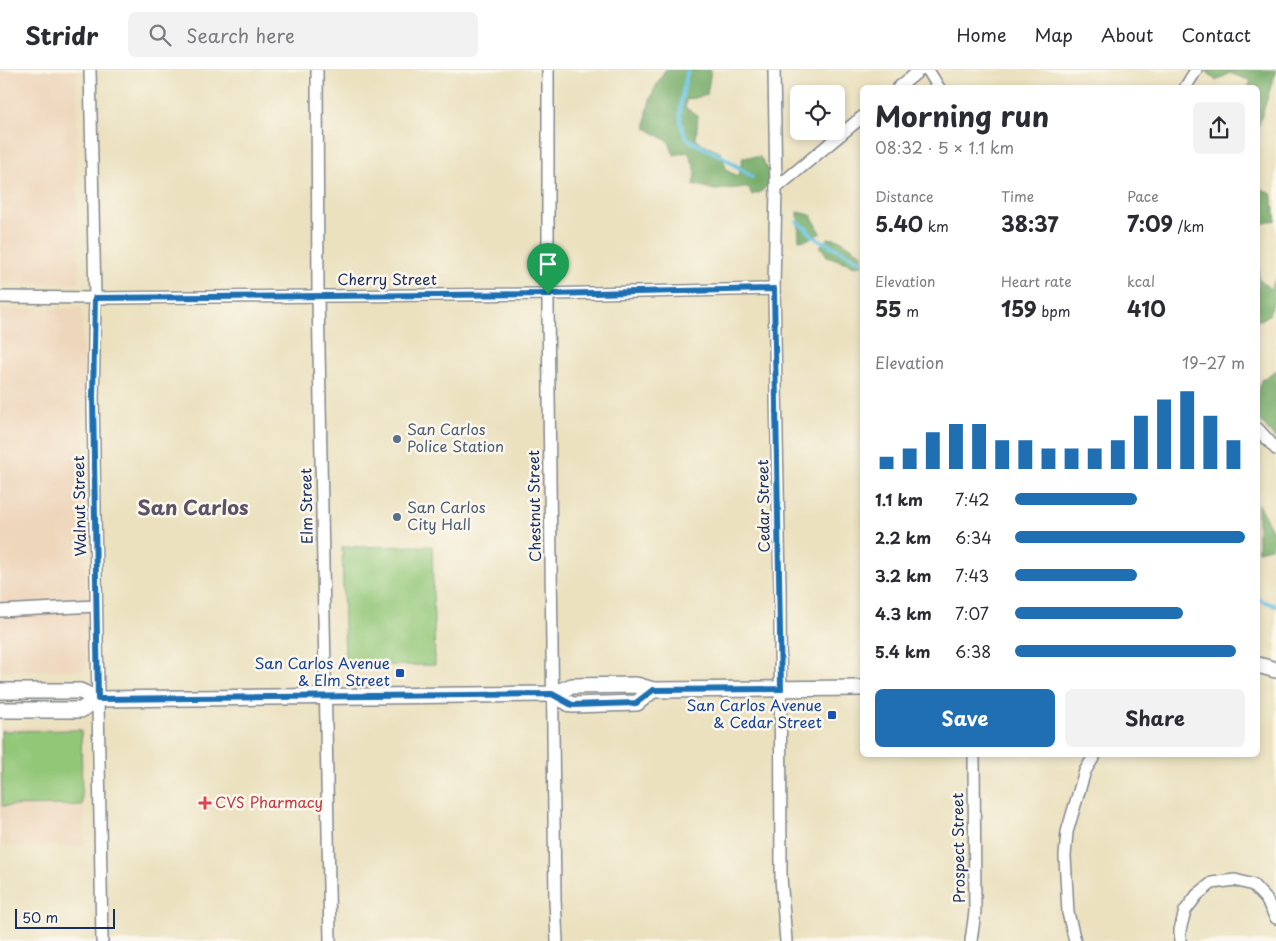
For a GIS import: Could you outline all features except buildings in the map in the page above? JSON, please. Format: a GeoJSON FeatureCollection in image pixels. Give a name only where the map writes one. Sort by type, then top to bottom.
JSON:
{"type":"FeatureCollection","features":[{"type":"Feature","properties":{"kind":"main road"},"geometry":{"type":"LineString","coordinates":[[1260,666],[1276,670]]}},
{"type":"Feature","properties":{"kind":"main road"},"geometry":{"type":"LineString","coordinates":[[0,691],[80,691],[98,699],[326,698],[552,694],[572,686],[636,685],[653,690],[860,688]]}},
{"type":"Feature","properties":{"kind":"main road"},"geometry":{"type":"LineString","coordinates":[[0,710],[80,710],[98,699]]}},
{"type":"Feature","properties":{"kind":"street","name":"Walnut Street"},"geometry":{"type":"LineString","coordinates":[[90,70],[95,298],[93,397],[102,941]]}},
{"type":"Feature","properties":{"kind":"street","name":"Elm Street"},"geometry":{"type":"LineString","coordinates":[[317,70],[318,295],[330,941]]}},
{"type":"Feature","properties":{"kind":"street","name":"Chestnut Street"},"geometry":{"type":"LineString","coordinates":[[548,70],[552,694],[555,938],[557,941]]}},
{"type":"Feature","properties":{"kind":"street","name":"Cedar Street"},"geometry":{"type":"LineString","coordinates":[[774,70],[776,188],[774,289],[781,689],[781,877],[786,941]]}},
{"type":"Feature","properties":{"kind":"street"},"geometry":{"type":"LineString","coordinates":[[902,85],[920,70]]}},
{"type":"Feature","properties":{"kind":"street"},"geometry":{"type":"LineString","coordinates":[[928,70],[937,85]]}},
{"type":"Feature","properties":{"kind":"street"},"geometry":{"type":"LineString","coordinates":[[1187,85],[1196,70]]}},
{"type":"Feature","properties":{"kind":"street"},"geometry":{"type":"LineString","coordinates":[[776,188],[860,119]]}},
{"type":"Feature","properties":{"kind":"street","name":"Cherry Street"},"geometry":{"type":"LineString","coordinates":[[0,297],[95,298],[548,294],[774,289]]}},
{"type":"Feature","properties":{"kind":"street"},"geometry":{"type":"LineString","coordinates":[[1260,431],[1276,449]]}},
{"type":"Feature","properties":{"kind":"street"},"geometry":{"type":"LineString","coordinates":[[0,611],[96,606]]}},
{"type":"Feature","properties":{"kind":"street","name":"Prospect Street"},"geometry":{"type":"LineString","coordinates":[[971,941],[975,912],[974,757]]}},
{"type":"Feature","properties":{"kind":"street"},"geometry":{"type":"LineString","coordinates":[[1075,941],[1068,913],[1065,856],[1067,832],[1085,770],[1094,757]]}},
{"type":"Feature","properties":{"kind":"street"},"geometry":{"type":"LineString","coordinates":[[1180,941],[1180,930],[1185,910],[1197,895],[1212,883],[1234,880],[1253,885],[1266,899],[1276,918]]}},
{"type":"Feature","properties":{"kind":"shaded area"},"geometry":{"type":"Polygon","coordinates":[[[0,70],[76,70],[79,283],[0,284],[0,70]]]}},
{"type":"Feature","properties":{"kind":"shaded area"},"geometry":{"type":"Polygon","coordinates":[[[82,308],[86,670],[0,671],[0,309],[82,308]]]}},
{"type":"Feature","properties":{"kind":"shaded area"},"geometry":{"type":"Polygon","coordinates":[[[0,727],[83,727],[85,846],[0,846],[0,727]]]}},
{"type":"Feature","properties":{"kind":"green space"},"geometry":{"type":"Polygon","coordinates":[[[665,70],[711,70],[707,95],[686,100],[685,108],[698,115],[696,140],[721,153],[727,171],[738,176],[743,157],[760,157],[769,170],[769,184],[761,192],[752,195],[748,187],[715,190],[693,184],[696,171],[688,152],[674,155],[669,142],[646,128],[649,105],[665,70]]]}},
{"type":"Feature","properties":{"kind":"green space"},"geometry":{"type":"Polygon","coordinates":[[[1205,70],[1276,70],[1260,122],[1260,85],[1249,85],[1251,81],[1230,73],[1216,81],[1205,70]]]}},
{"type":"Feature","properties":{"kind":"green space"},"geometry":{"type":"Polygon","coordinates":[[[1260,188],[1271,193],[1276,220],[1260,224],[1260,188]]]}},
{"type":"Feature","properties":{"kind":"green space"},"geometry":{"type":"Polygon","coordinates":[[[798,212],[811,215],[821,233],[806,240],[799,240],[798,212]]]}},
{"type":"Feature","properties":{"kind":"green space"},"geometry":{"type":"Polygon","coordinates":[[[828,238],[840,240],[860,253],[860,265],[855,266],[827,256],[820,246],[828,238]]]}},
{"type":"Feature","properties":{"kind":"green space"},"geometry":{"type":"Polygon","coordinates":[[[1276,279],[1276,301],[1274,301],[1269,315],[1260,320],[1260,280],[1270,289],[1276,279]]]}},
{"type":"Feature","properties":{"kind":"green space"},"geometry":{"type":"Polygon","coordinates":[[[1276,370],[1276,440],[1260,420],[1260,384],[1262,380],[1276,370]]]}},
{"type":"Feature","properties":{"kind":"green space"},"geometry":{"type":"Polygon","coordinates":[[[1260,508],[1275,535],[1271,548],[1260,551],[1260,508]]]}},
{"type":"Feature","properties":{"kind":"green space"},"geometry":{"type":"Polygon","coordinates":[[[432,546],[435,665],[345,666],[342,547],[432,546]]]}},
{"type":"Feature","properties":{"kind":"green space"},"geometry":{"type":"Polygon","coordinates":[[[81,730],[82,805],[2,806],[1,731],[81,730]]]}},
{"type":"Feature","properties":{"kind":"waterway"},"geometry":{"type":"LineString","coordinates":[[688,70],[680,108],[680,118],[685,135],[691,141],[722,157],[752,177]]}},
{"type":"Feature","properties":{"kind":"waterway"},"geometry":{"type":"LineString","coordinates":[[797,222],[806,228],[812,236],[860,261]]}},
{"type":"Feature","properties":{"kind":"waterway"},"geometry":{"type":"LineString","coordinates":[[1260,600],[1276,606]]}},
{"type":"Feature","properties":{"kind":"place","name":"San Carlos Police Station"},"geometry":{"type":"Point","coordinates":[397,439]}},
{"type":"Feature","properties":{"kind":"place","name":"San Carlos City Hall"},"geometry":{"type":"Point","coordinates":[397,517]}},
{"type":"Feature","properties":{"kind":"place","name":"San Carlos Avenue & Elm Street"},"geometry":{"type":"Point","coordinates":[400,673]}},
{"type":"Feature","properties":{"kind":"place","name":"San Carlos Avenue & Cedar Street"},"geometry":{"type":"Point","coordinates":[832,715]}},
{"type":"Feature","properties":{"kind":"place","name":"CVS Pharmacy"},"geometry":{"type":"Point","coordinates":[205,803]}},
{"type":"Feature","properties":{"kind":"district","name":"San Carlos"},"geometry":{"type":"Point","coordinates":[193,508]}},
{"type":"Feature","properties":{"kind":"route"},"geometry":{"type":"LineString","coordinates":[[774,289],[781,689],[653,690],[636,703],[572,705],[552,694],[326,698],[98,699],[93,397],[95,298],[548,294],[774,289]]}}]}
